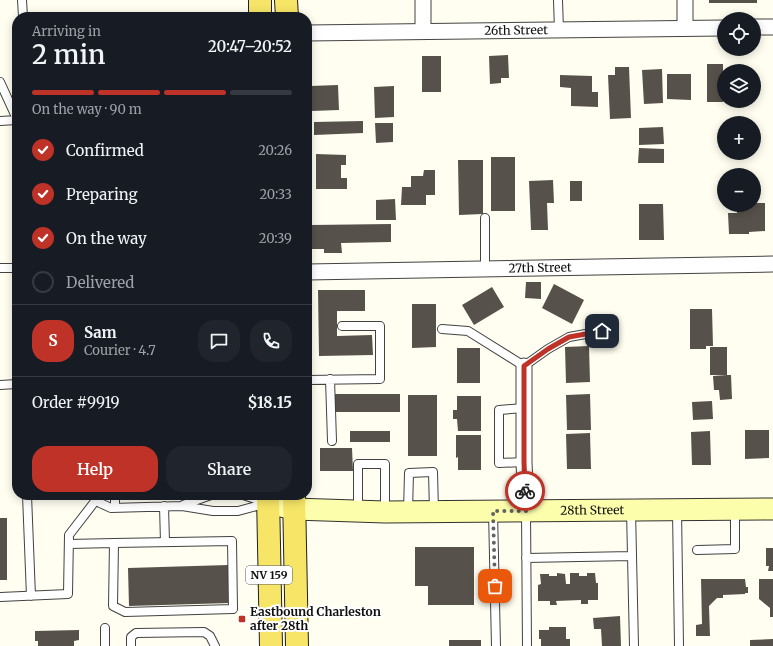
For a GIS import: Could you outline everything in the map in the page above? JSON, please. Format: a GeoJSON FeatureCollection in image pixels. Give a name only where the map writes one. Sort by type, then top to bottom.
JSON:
{"type":"FeatureCollection","features":[{"type":"Feature","properties":{"kind":"main road"},"geometry":{"type":"LineString","coordinates":[[260,0],[260,12]]}},
{"type":"Feature","properties":{"kind":"main road"},"geometry":{"type":"LineString","coordinates":[[286,0],[287,12]]}},
{"type":"Feature","properties":{"kind":"main road","name":"NV 159"},"geometry":{"type":"LineString","coordinates":[[268,500],[270,646]]}},
{"type":"Feature","properties":{"kind":"main road","name":"NV 159"},"geometry":{"type":"LineString","coordinates":[[294,502],[297,646]]}},
{"type":"Feature","properties":{"kind":"street"},"geometry":{"type":"LineString","coordinates":[[423,0],[423,31]]}},
{"type":"Feature","properties":{"kind":"street"},"geometry":{"type":"LineString","coordinates":[[685,0],[685,28]]}},
{"type":"Feature","properties":{"kind":"street"},"geometry":{"type":"LineString","coordinates":[[761,27],[773,27]]}},
{"type":"Feature","properties":{"kind":"street","name":"26th Street"},"geometry":{"type":"LineString","coordinates":[[312,33],[717,28]]}},
{"type":"Feature","properties":{"kind":"street","name":"27th Street"},"geometry":{"type":"LineString","coordinates":[[312,272],[773,264]]}},
{"type":"Feature","properties":{"kind":"street"},"geometry":{"type":"LineString","coordinates":[[524,366],[524,462],[526,511]]}},
{"type":"Feature","properties":{"kind":"street","name":"28th Street"},"geometry":{"type":"LineString","coordinates":[[277,500],[358,512],[773,509]]}},
{"type":"Feature","properties":{"kind":"lane"},"geometry":{"type":"LineString","coordinates":[[22,0],[22,12]]}},
{"type":"Feature","properties":{"kind":"lane"},"geometry":{"type":"LineString","coordinates":[[558,0],[559,30]]}},
{"type":"Feature","properties":{"kind":"lane"},"geometry":{"type":"LineString","coordinates":[[0,82],[12,109]]}},
{"type":"Feature","properties":{"kind":"lane"},"geometry":{"type":"LineString","coordinates":[[0,121],[12,120]]}},
{"type":"Feature","properties":{"kind":"lane"},"geometry":{"type":"LineString","coordinates":[[485,218],[485,269]]}},
{"type":"Feature","properties":{"kind":"lane"},"geometry":{"type":"LineString","coordinates":[[0,268],[12,268]]}},
{"type":"Feature","properties":{"kind":"lane"},"geometry":{"type":"LineString","coordinates":[[312,380],[380,378],[380,326],[342,326]]}},
{"type":"Feature","properties":{"kind":"lane"},"geometry":{"type":"LineString","coordinates":[[442,329],[468,331],[524,366],[548,349],[569,337],[602,331]]}},
{"type":"Feature","properties":{"kind":"lane"},"geometry":{"type":"LineString","coordinates":[[330,379],[332,441]]}},
{"type":"Feature","properties":{"kind":"lane"},"geometry":{"type":"LineString","coordinates":[[0,385],[12,384]]}},
{"type":"Feature","properties":{"kind":"lane"},"geometry":{"type":"LineString","coordinates":[[524,408],[499,410],[499,463],[524,462]]}},
{"type":"Feature","properties":{"kind":"lane"},"geometry":{"type":"LineString","coordinates":[[358,512],[358,464],[384,464],[385,512]]}},
{"type":"Feature","properties":{"kind":"lane"},"geometry":{"type":"LineString","coordinates":[[408,512],[409,473],[433,472],[434,512]]}},
{"type":"Feature","properties":{"kind":"lane"},"geometry":{"type":"LineString","coordinates":[[28,500],[31,596]]}},
{"type":"Feature","properties":{"kind":"lane"},"geometry":{"type":"LineString","coordinates":[[0,597],[68,594],[69,535],[93,500]]}},
{"type":"Feature","properties":{"kind":"lane"},"geometry":{"type":"LineString","coordinates":[[97,500],[111,508],[182,506],[213,511],[238,511],[266,500]]}},
{"type":"Feature","properties":{"kind":"lane"},"geometry":{"type":"LineString","coordinates":[[115,500],[115,508]]}},
{"type":"Feature","properties":{"kind":"lane"},"geometry":{"type":"LineString","coordinates":[[182,506],[198,500]]}},
{"type":"Feature","properties":{"kind":"lane"},"geometry":{"type":"LineString","coordinates":[[164,506],[165,542]]}},
{"type":"Feature","properties":{"kind":"lane"},"geometry":{"type":"LineString","coordinates":[[630,509],[634,646]]}},
{"type":"Feature","properties":{"kind":"lane"},"geometry":{"type":"LineString","coordinates":[[677,509],[679,646]]}},
{"type":"Feature","properties":{"kind":"lane"},"geometry":{"type":"LineString","coordinates":[[697,550],[735,549],[735,509]]}},
{"type":"Feature","properties":{"kind":"lane"},"geometry":{"type":"LineString","coordinates":[[493,511],[496,646]]}},
{"type":"Feature","properties":{"kind":"lane"},"geometry":{"type":"LineString","coordinates":[[526,511],[527,646]]}},
{"type":"Feature","properties":{"kind":"lane"},"geometry":{"type":"LineString","coordinates":[[69,544],[114,543],[165,542],[232,541],[233,609],[126,612],[113,606],[114,543]]}},
{"type":"Feature","properties":{"kind":"lane"},"geometry":{"type":"LineString","coordinates":[[526,558],[632,556]]}},
{"type":"Feature","properties":{"kind":"lane"},"geometry":{"type":"LineString","coordinates":[[105,628],[105,646]]}},
{"type":"Feature","properties":{"kind":"lane"},"geometry":{"type":"LineString","coordinates":[[131,646],[131,637],[136,633],[204,632],[210,636],[215,646]]}},
{"type":"Feature","properties":{"kind":"building"},"geometry":{"type":"Polygon","coordinates":[[[709,0],[757,0],[757,3],[709,3],[709,0]]]}},
{"type":"Feature","properties":{"kind":"building"},"geometry":{"type":"Polygon","coordinates":[[[508,55],[509,78],[501,78],[501,83],[490,84],[489,56],[508,55]]]}},
{"type":"Feature","properties":{"kind":"building"},"geometry":{"type":"Polygon","coordinates":[[[422,56],[441,56],[441,92],[422,92],[422,56]]]}},
{"type":"Feature","properties":{"kind":"building"},"geometry":{"type":"Polygon","coordinates":[[[707,64],[717,64],[717,102],[707,102],[707,64]]]}},
{"type":"Feature","properties":{"kind":"building"},"geometry":{"type":"Polygon","coordinates":[[[615,67],[629,67],[631,118],[610,119],[608,75],[615,75],[615,67]]]}},
{"type":"Feature","properties":{"kind":"building"},"geometry":{"type":"Polygon","coordinates":[[[662,69],[663,103],[644,104],[642,70],[662,69]]]}},
{"type":"Feature","properties":{"kind":"building"},"geometry":{"type":"Polygon","coordinates":[[[667,74],[691,74],[691,100],[667,99],[667,74]]]}},
{"type":"Feature","properties":{"kind":"building"},"geometry":{"type":"Polygon","coordinates":[[[560,75],[592,76],[592,92],[598,92],[598,107],[571,106],[571,88],[560,87],[560,75]]]}},
{"type":"Feature","properties":{"kind":"building"},"geometry":{"type":"Polygon","coordinates":[[[338,85],[339,110],[312,111],[312,86],[338,85]]]}},
{"type":"Feature","properties":{"kind":"building"},"geometry":{"type":"Polygon","coordinates":[[[394,86],[394,117],[375,118],[374,87],[394,86]]]}},
{"type":"Feature","properties":{"kind":"building"},"geometry":{"type":"Polygon","coordinates":[[[363,121],[363,133],[314,135],[314,122],[363,121]]]}},
{"type":"Feature","properties":{"kind":"building"},"geometry":{"type":"Polygon","coordinates":[[[375,123],[393,123],[393,142],[376,143],[375,123]]]}},
{"type":"Feature","properties":{"kind":"building"},"geometry":{"type":"Polygon","coordinates":[[[663,127],[664,144],[639,145],[639,128],[663,127]]]}},
{"type":"Feature","properties":{"kind":"building"},"geometry":{"type":"Polygon","coordinates":[[[639,148],[664,149],[664,163],[638,163],[639,148]]]}},
{"type":"Feature","properties":{"kind":"building"},"geometry":{"type":"Polygon","coordinates":[[[316,154],[346,155],[346,165],[341,165],[341,178],[347,178],[347,189],[316,189],[316,154]]]}},
{"type":"Feature","properties":{"kind":"building"},"geometry":{"type":"Polygon","coordinates":[[[491,157],[515,157],[515,211],[491,211],[491,157]]]}},
{"type":"Feature","properties":{"kind":"building"},"geometry":{"type":"Polygon","coordinates":[[[458,160],[483,160],[483,214],[459,215],[458,160]]]}},
{"type":"Feature","properties":{"kind":"building"},"geometry":{"type":"Polygon","coordinates":[[[424,170],[435,170],[435,195],[426,195],[426,205],[401,205],[402,187],[411,187],[411,176],[423,176],[424,170]]]}},
{"type":"Feature","properties":{"kind":"building"},"geometry":{"type":"Polygon","coordinates":[[[553,180],[554,203],[547,203],[548,230],[531,230],[529,181],[553,180]]]}},
{"type":"Feature","properties":{"kind":"building"},"geometry":{"type":"Polygon","coordinates":[[[570,181],[582,181],[582,201],[570,201],[570,181]]]}},
{"type":"Feature","properties":{"kind":"building"},"geometry":{"type":"Polygon","coordinates":[[[395,199],[396,220],[376,220],[376,200],[395,199]]]}},
{"type":"Feature","properties":{"kind":"building"},"geometry":{"type":"Polygon","coordinates":[[[761,203],[765,203],[765,231],[749,232],[749,234],[729,234],[728,213],[761,212],[761,203]]]}},
{"type":"Feature","properties":{"kind":"building"},"geometry":{"type":"Polygon","coordinates":[[[639,204],[663,204],[664,240],[639,240],[639,204]]]}},
{"type":"Feature","properties":{"kind":"building"},"geometry":{"type":"Polygon","coordinates":[[[391,224],[391,242],[341,243],[342,253],[324,253],[324,249],[312,249],[312,225],[391,224]]]}},
{"type":"Feature","properties":{"kind":"building"},"geometry":{"type":"Polygon","coordinates":[[[526,282],[541,282],[541,299],[525,298],[526,282]]]}},
{"type":"Feature","properties":{"kind":"building"},"geometry":{"type":"Polygon","coordinates":[[[554,284],[584,300],[572,324],[542,308],[554,284]]]}},
{"type":"Feature","properties":{"kind":"building"},"geometry":{"type":"Polygon","coordinates":[[[492,287],[504,307],[474,325],[462,305],[492,287]]]}},
{"type":"Feature","properties":{"kind":"building"},"geometry":{"type":"Polygon","coordinates":[[[318,290],[365,290],[365,311],[337,311],[337,336],[372,335],[373,355],[319,356],[318,290]]]}},
{"type":"Feature","properties":{"kind":"building"},"geometry":{"type":"Polygon","coordinates":[[[412,304],[436,304],[436,347],[412,348],[412,304]]]}},
{"type":"Feature","properties":{"kind":"building"},"geometry":{"type":"Polygon","coordinates":[[[690,309],[712,309],[713,346],[706,346],[706,349],[690,349],[690,309]]]}},
{"type":"Feature","properties":{"kind":"building"},"geometry":{"type":"Polygon","coordinates":[[[589,346],[590,382],[566,383],[565,347],[589,346]]]}},
{"type":"Feature","properties":{"kind":"building"},"geometry":{"type":"Polygon","coordinates":[[[710,347],[727,347],[727,375],[710,375],[710,347]]]}},
{"type":"Feature","properties":{"kind":"building"},"geometry":{"type":"Polygon","coordinates":[[[457,348],[480,348],[480,383],[457,383],[457,348]]]}},
{"type":"Feature","properties":{"kind":"building"},"geometry":{"type":"Polygon","coordinates":[[[731,375],[732,399],[720,400],[719,390],[714,390],[713,376],[731,375]]]}},
{"type":"Feature","properties":{"kind":"building"},"geometry":{"type":"Polygon","coordinates":[[[333,394],[400,394],[400,412],[333,412],[333,394]]]}},
{"type":"Feature","properties":{"kind":"building"},"geometry":{"type":"Polygon","coordinates":[[[590,394],[591,430],[567,430],[566,395],[590,394]]]}},
{"type":"Feature","properties":{"kind":"building"},"geometry":{"type":"Polygon","coordinates":[[[408,395],[437,395],[437,456],[408,456],[408,395]]]}},
{"type":"Feature","properties":{"kind":"building"},"geometry":{"type":"Polygon","coordinates":[[[457,396],[481,396],[481,431],[458,431],[457,419],[453,419],[453,410],[457,410],[457,396]]]}},
{"type":"Feature","properties":{"kind":"building"},"geometry":{"type":"Polygon","coordinates":[[[712,401],[713,419],[693,420],[692,402],[712,401]]]}},
{"type":"Feature","properties":{"kind":"building"},"geometry":{"type":"Polygon","coordinates":[[[745,430],[769,430],[769,458],[745,459],[745,430]]]}},
{"type":"Feature","properties":{"kind":"building"},"geometry":{"type":"Polygon","coordinates":[[[350,431],[390,431],[390,442],[350,442],[350,431]]]}},
{"type":"Feature","properties":{"kind":"building"},"geometry":{"type":"Polygon","coordinates":[[[710,431],[711,465],[692,465],[691,432],[710,431]]]}},
{"type":"Feature","properties":{"kind":"building"},"geometry":{"type":"Polygon","coordinates":[[[590,433],[591,469],[567,469],[566,434],[590,433]]]}},
{"type":"Feature","properties":{"kind":"building"},"geometry":{"type":"Polygon","coordinates":[[[456,435],[481,435],[481,470],[458,470],[458,457],[456,458],[456,435]]]}},
{"type":"Feature","properties":{"kind":"building"},"geometry":{"type":"Polygon","coordinates":[[[320,448],[352,448],[353,471],[320,471],[320,448]]]}},
{"type":"Feature","properties":{"kind":"building"},"geometry":{"type":"Polygon","coordinates":[[[0,518],[7,518],[7,580],[0,580],[0,518]]]}},
{"type":"Feature","properties":{"kind":"building"},"geometry":{"type":"Polygon","coordinates":[[[415,547],[474,547],[474,605],[428,605],[428,586],[415,586],[415,547]]]}},
{"type":"Feature","properties":{"kind":"building"},"geometry":{"type":"Polygon","coordinates":[[[766,548],[773,548],[773,571],[768,571],[769,566],[766,566],[766,548]]]}},
{"type":"Feature","properties":{"kind":"building"},"geometry":{"type":"Polygon","coordinates":[[[228,565],[230,603],[129,606],[128,568],[228,565]]]}},
{"type":"Feature","properties":{"kind":"building"},"geometry":{"type":"Polygon","coordinates":[[[557,573],[565,574],[566,584],[570,584],[570,573],[579,573],[579,576],[587,576],[587,573],[595,573],[596,583],[598,583],[598,600],[588,600],[588,604],[581,604],[581,600],[556,601],[557,605],[550,605],[550,601],[538,601],[538,585],[541,584],[540,574],[557,576],[557,573]]]}},
{"type":"Feature","properties":{"kind":"building"},"geometry":{"type":"Polygon","coordinates":[[[701,579],[745,579],[746,587],[748,587],[748,593],[723,595],[723,598],[717,598],[709,606],[710,636],[696,636],[696,625],[702,624],[701,579]]]}},
{"type":"Feature","properties":{"kind":"building"},"geometry":{"type":"Polygon","coordinates":[[[759,579],[773,579],[773,617],[770,617],[770,608],[759,599],[759,579]]]}},
{"type":"Feature","properties":{"kind":"building"},"geometry":{"type":"Polygon","coordinates":[[[620,616],[621,646],[602,646],[601,629],[594,629],[593,618],[620,616]]]}},
{"type":"Feature","properties":{"kind":"building"},"geometry":{"type":"Polygon","coordinates":[[[549,627],[566,627],[566,639],[570,639],[570,646],[541,646],[539,630],[549,630],[549,627]]]}},
{"type":"Feature","properties":{"kind":"building"},"geometry":{"type":"Polygon","coordinates":[[[79,630],[79,640],[74,641],[74,646],[38,646],[38,641],[35,641],[35,631],[79,630]]]}},
{"type":"Feature","properties":{"kind":"building"},"geometry":{"type":"Polygon","coordinates":[[[773,639],[773,646],[750,646],[750,640],[773,639]]]}},
{"type":"Feature","properties":{"kind":"building"},"geometry":{"type":"Polygon","coordinates":[[[449,640],[481,640],[481,646],[449,646],[449,640]]]}},
{"type":"Feature","properties":{"kind":"way so far"},"geometry":{"type":"LineString","coordinates":[[495,586],[493,511],[526,511],[525,491]]}},
{"type":"Feature","properties":{"kind":"place","name":"Eastbound Charleston after 28th"},"geometry":{"type":"Point","coordinates":[242,619]}},
{"type":"Feature","properties":{"kind":"route"},"geometry":{"type":"LineString","coordinates":[[525,491],[524,366],[548,349],[569,337],[602,331]]}}]}
